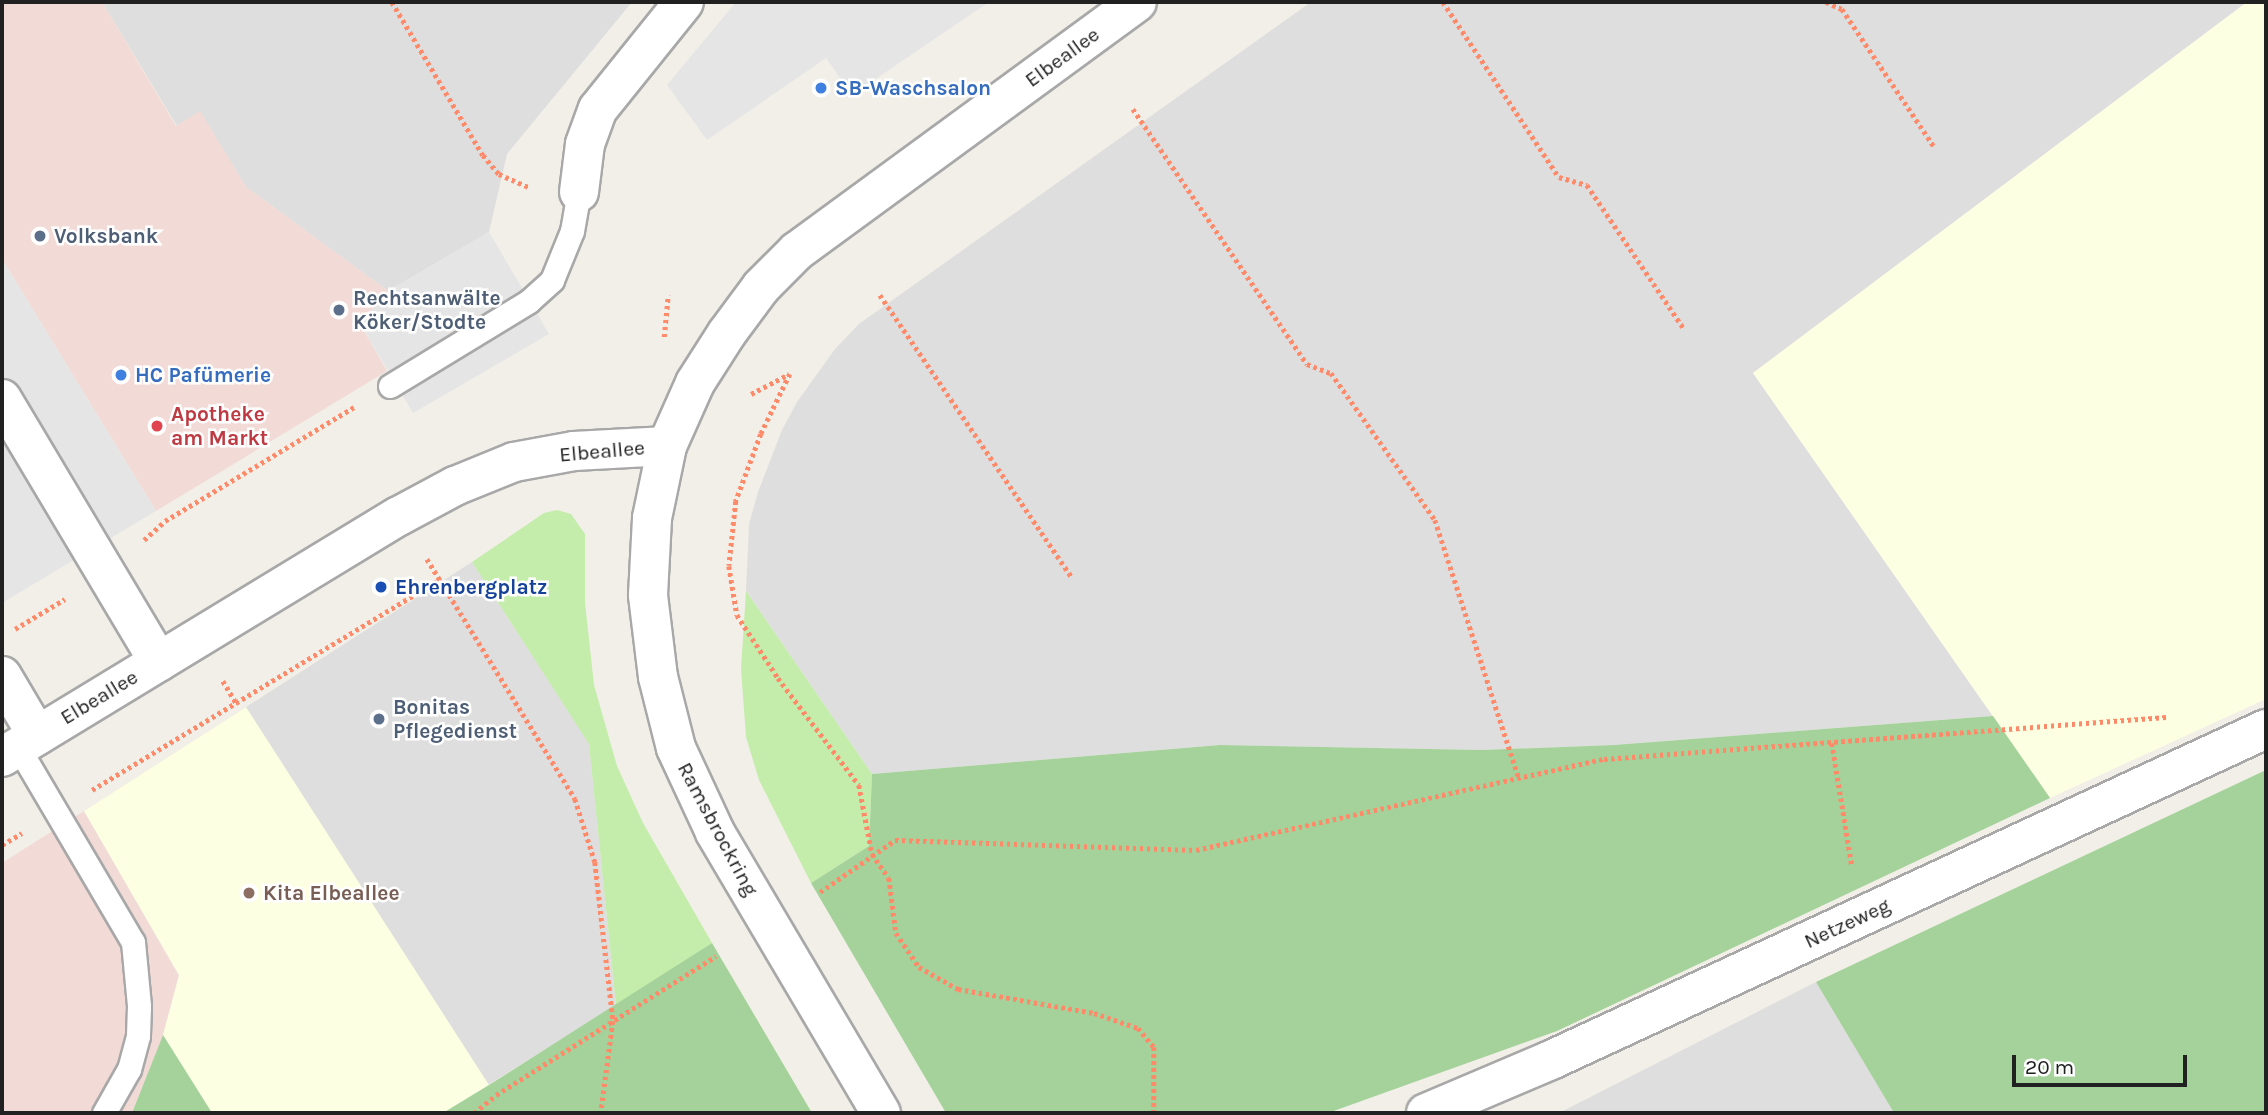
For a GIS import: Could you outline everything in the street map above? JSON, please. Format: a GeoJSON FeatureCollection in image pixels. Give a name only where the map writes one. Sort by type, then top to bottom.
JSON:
{"type":"FeatureCollection","features":[{"type":"Feature","properties":{"kind":"street"},"geometry":{"type":"LineString","coordinates":[[579,192],[585,144],[598,108],[684,2]]}},
{"type":"Feature","properties":{"kind":"street","name":"Elbeallee"},"geometry":{"type":"LineString","coordinates":[[19,746],[399,516],[455,486],[514,462],[574,451],[667,446],[695,383],[727,333],[761,287],[797,251],[1137,2]]}},
{"type":"Feature","properties":{"kind":"street"},"geometry":{"type":"LineString","coordinates":[[2,400],[159,662]]}},
{"type":"Feature","properties":{"kind":"street","name":"Ramsbrockring"},"geometry":{"type":"LineString","coordinates":[[667,446],[652,518],[648,595],[658,677],[676,748],[715,832],[850,1065],[881,1113]]}},
{"type":"Feature","properties":{"kind":"street"},"geometry":{"type":"LineString","coordinates":[[2,676],[19,746]]}},
{"type":"Feature","properties":{"kind":"street","name":"Netzeweg"},"geometry":{"type":"LineString","coordinates":[[1426,1113],[1551,1060],[2266,729]]}},
{"type":"Feature","properties":{"kind":"street","name":"Ramsbrockring"},"geometry":{"type":"LineString","coordinates":[[850,1065],[868,1113]]}},
{"type":"Feature","properties":{"kind":"lane"},"geometry":{"type":"LineString","coordinates":[[390,386],[529,301],[551,280],[572,231],[579,192]]}},
{"type":"Feature","properties":{"kind":"lane"},"geometry":{"type":"LineString","coordinates":[[19,746],[133,942],[139,1006],[138,1036],[129,1069],[104,1113]]}},
{"type":"Feature","properties":{"kind":"path"},"geometry":{"type":"LineString","coordinates":[[392,2],[483,155],[499,174],[532,189],[579,192]]}},
{"type":"Feature","properties":{"kind":"path"},"geometry":{"type":"LineString","coordinates":[[1443,2],[1559,177],[1587,185],[1684,329]]}},
{"type":"Feature","properties":{"kind":"path"},"geometry":{"type":"LineString","coordinates":[[1826,2],[1842,9],[1935,148]]}},
{"type":"Feature","properties":{"kind":"path"},"geometry":{"type":"LineString","coordinates":[[1133,108],[1307,364],[1331,373],[1435,520],[1519,778]]}},
{"type":"Feature","properties":{"kind":"path"},"geometry":{"type":"LineString","coordinates":[[880,295],[1072,578]]}},
{"type":"Feature","properties":{"kind":"path"},"geometry":{"type":"LineString","coordinates":[[790,374],[761,434],[736,501],[729,566],[737,615],[778,678],[859,785],[872,854],[889,878],[897,933],[919,967],[958,989],[1094,1013],[1138,1028],[1154,1047],[1154,1113]]}},
{"type":"Feature","properties":{"kind":"path"},"geometry":{"type":"LineString","coordinates":[[13,630],[106,575],[164,521],[390,386]]}},
{"type":"Feature","properties":{"kind":"path"},"geometry":{"type":"LineString","coordinates":[[2,845],[440,579],[576,799],[595,862],[613,1021],[601,1113]]}},
{"type":"Feature","properties":{"kind":"path"},"geometry":{"type":"LineString","coordinates":[[820,892],[895,840],[1196,850],[1604,759],[2172,717]]}},
{"type":"Feature","properties":{"kind":"path"},"geometry":{"type":"LineString","coordinates":[[1832,743],[1860,917]]}},
{"type":"Feature","properties":{"kind":"path"},"geometry":{"type":"LineString","coordinates":[[474,1113],[496,1095],[716,956]]}},
{"type":"Feature","properties":{"kind":"shaded area"},"geometry":{"type":"Polygon","coordinates":[[[2,2],[102,2],[176,126],[200,111],[246,187],[388,291],[360,324],[387,371],[156,511],[2,259],[2,2]]]}},
{"type":"Feature","properties":{"kind":"shaded area"},"geometry":{"type":"Polygon","coordinates":[[[102,2],[632,2],[507,154],[489,232],[388,291],[246,187],[200,112],[177,126],[102,2]]]}},
{"type":"Feature","properties":{"kind":"shaded area"},"geometry":{"type":"Polygon","coordinates":[[[736,2],[989,2],[852,95],[826,58],[707,140],[667,85],[736,2]]]}},
{"type":"Feature","properties":{"kind":"shaded area"},"geometry":{"type":"Polygon","coordinates":[[[1311,2],[2247,2],[1753,373],[1993,716],[1614,745],[1481,750],[1220,745],[872,774],[746,591],[749,524],[758,492],[782,430],[797,402],[835,349],[859,324],[1311,2]]]}},
{"type":"Feature","properties":{"kind":"shaded area"},"geometry":{"type":"Polygon","coordinates":[[[2247,2],[2266,2],[2266,699],[2050,798],[1753,373],[2247,2]]]}},
{"type":"Feature","properties":{"kind":"shaded area"},"geometry":{"type":"Polygon","coordinates":[[[489,232],[549,334],[413,413],[360,324],[388,291],[489,232]]]}},
{"type":"Feature","properties":{"kind":"shaded area"},"geometry":{"type":"Polygon","coordinates":[[[2,259],[156,511],[2,603],[2,259]]]}},
{"type":"Feature","properties":{"kind":"shaded area"},"geometry":{"type":"Polygon","coordinates":[[[472,562],[589,743],[616,1005],[443,1113],[212,1113],[163,1035],[179,975],[84,811],[472,562]]]}},
{"type":"Feature","properties":{"kind":"shaded area","name":"Kita Elbeallee"},"geometry":{"type":"Polygon","coordinates":[[[246,707],[489,1085],[443,1113],[212,1113],[163,1035],[179,975],[84,811],[246,707]]]}},
{"type":"Feature","properties":{"kind":"shaded area"},"geometry":{"type":"Polygon","coordinates":[[[84,811],[179,976],[163,1035],[132,1113],[2,1113],[2,863],[84,811]]]}},
{"type":"Feature","properties":{"kind":"shaded area"},"geometry":{"type":"Polygon","coordinates":[[[1816,982],[1894,1113],[1559,1113],[1816,982]]]}},
{"type":"Feature","properties":{"kind":"green space"},"geometry":{"type":"Polygon","coordinates":[[[557,510],[571,514],[585,534],[585,603],[594,685],[617,766],[643,823],[712,943],[616,1005],[589,744],[472,562],[544,513],[557,510]]]}},
{"type":"Feature","properties":{"kind":"green space"},"geometry":{"type":"Polygon","coordinates":[[[746,591],[872,774],[869,846],[811,883],[759,780],[746,737],[741,669],[746,591]]]}},
{"type":"Feature","properties":{"kind":"green space"},"geometry":{"type":"Polygon","coordinates":[[[1993,716],[2050,798],[1557,1031],[1328,1113],[946,1113],[811,883],[869,846],[872,774],[1220,745],[1481,750],[1614,745],[1993,716]]]}},
{"type":"Feature","properties":{"kind":"green space"},"geometry":{"type":"Polygon","coordinates":[[[2266,770],[2266,1113],[1894,1113],[1816,982],[2266,770]]]}},
{"type":"Feature","properties":{"kind":"green space"},"geometry":{"type":"Polygon","coordinates":[[[712,943],[812,1113],[443,1113],[489,1085],[712,943]]]}},
{"type":"Feature","properties":{"kind":"green space"},"geometry":{"type":"Polygon","coordinates":[[[163,1035],[212,1113],[132,1113],[163,1035]]]}},
{"type":"Feature","properties":{"kind":"place","name":"SB-Waschsalon"},"geometry":{"type":"Point","coordinates":[821,88]}},
{"type":"Feature","properties":{"kind":"place","name":"Volksbank"},"geometry":{"type":"Point","coordinates":[40,236]}},
{"type":"Feature","properties":{"kind":"place","name":"Rechtsanwälte Köker/Stodte"},"geometry":{"type":"Point","coordinates":[339,310]}},
{"type":"Feature","properties":{"kind":"place","name":"HC Pafümerie"},"geometry":{"type":"Point","coordinates":[121,375]}},
{"type":"Feature","properties":{"kind":"place","name":"Apotheke am Markt"},"geometry":{"type":"Point","coordinates":[157,426]}},
{"type":"Feature","properties":{"kind":"place","name":"Ehrenbergplatz"},"geometry":{"type":"Point","coordinates":[381,587]}},
{"type":"Feature","properties":{"kind":"place","name":"Bonitas Pflegedienst"},"geometry":{"type":"Point","coordinates":[379,719]}},
{"type":"Feature","properties":{"kind":"place","name":"Kita Elbeallee"},"geometry":{"type":"Point","coordinates":[249,893]}}]}
